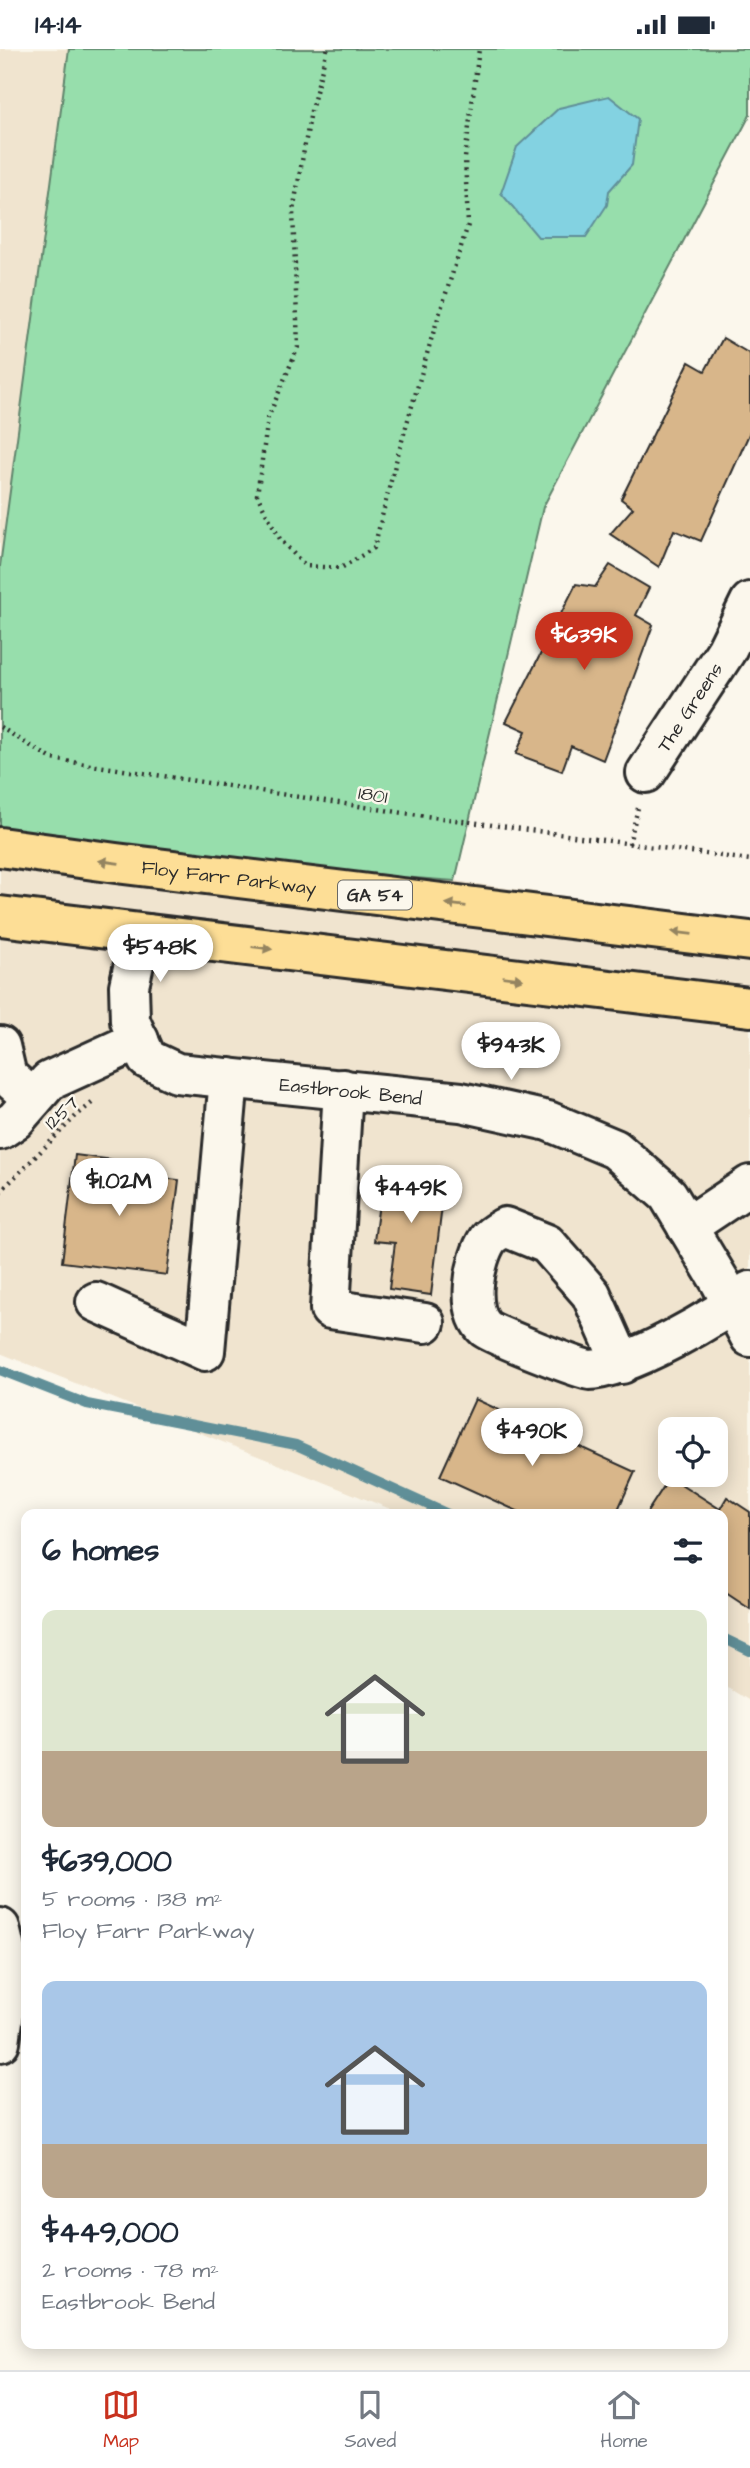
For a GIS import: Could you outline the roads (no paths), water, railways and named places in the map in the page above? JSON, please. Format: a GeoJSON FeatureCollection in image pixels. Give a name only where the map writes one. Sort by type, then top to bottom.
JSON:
{"type":"FeatureCollection","features":[{"type":"Feature","properties":{"kind":"main road","name":"Floy Farr Parkway"},"geometry":{"type":"LineString","coordinates":[[0,847],[750,941]]}},
{"type":"Feature","properties":{"kind":"main road"},"geometry":{"type":"LineString","coordinates":[[0,916],[750,1007]]}},
{"type":"Feature","properties":{"kind":"street","name":"The Greens"},"geometry":{"type":"LineString","coordinates":[[646,773],[726,651],[750,602]]}},
{"type":"Feature","properties":{"kind":"street","name":"Eastbrook Bend"},"geometry":{"type":"LineString","coordinates":[[147,934],[136,954],[130,986],[130,1021],[147,1059],[177,1073],[461,1101],[548,1121],[615,1149],[668,1195],[744,1311]]}},
{"type":"Feature","properties":{"kind":"street"},"geometry":{"type":"LineString","coordinates":[[0,1130],[15,1120],[49,1081],[139,1040]]}},
{"type":"Feature","properties":{"kind":"street"},"geometry":{"type":"LineString","coordinates":[[0,1046],[7,1076],[33,1099]]}},
{"type":"Feature","properties":{"kind":"street"},"geometry":{"type":"LineString","coordinates":[[96,1302],[205,1351],[229,1078]]}},
{"type":"Feature","properties":{"kind":"street"},"geometry":{"type":"LineString","coordinates":[[343,1089],[330,1309],[425,1323]]}},
{"type":"Feature","properties":{"kind":"street"},"geometry":{"type":"LineString","coordinates":[[687,1227],[750,1185]]}},
{"type":"Feature","properties":{"kind":"street"},"geometry":{"type":"LineString","coordinates":[[622,1364],[744,1311]]}},
{"type":"Feature","properties":{"kind":"street"},"geometry":{"type":"LineString","coordinates":[[0,1928],[18,1970],[0,2042]]}},
{"type":"Feature","properties":{"kind":"water"},"geometry":{"type":"Polygon","coordinates":[[[609,96],[638,119],[632,165],[609,191],[607,205],[586,237],[538,237],[501,193],[517,147],[559,108],[609,96]]]}},
{"type":"Feature","properties":{"kind":"waterway"},"geometry":{"type":"LineString","coordinates":[[0,1370],[87,1404],[296,1445],[437,1509]]}},
{"type":"Feature","properties":{"kind":"waterway"},"geometry":{"type":"LineString","coordinates":[[728,1640],[750,1651]]}}]}
